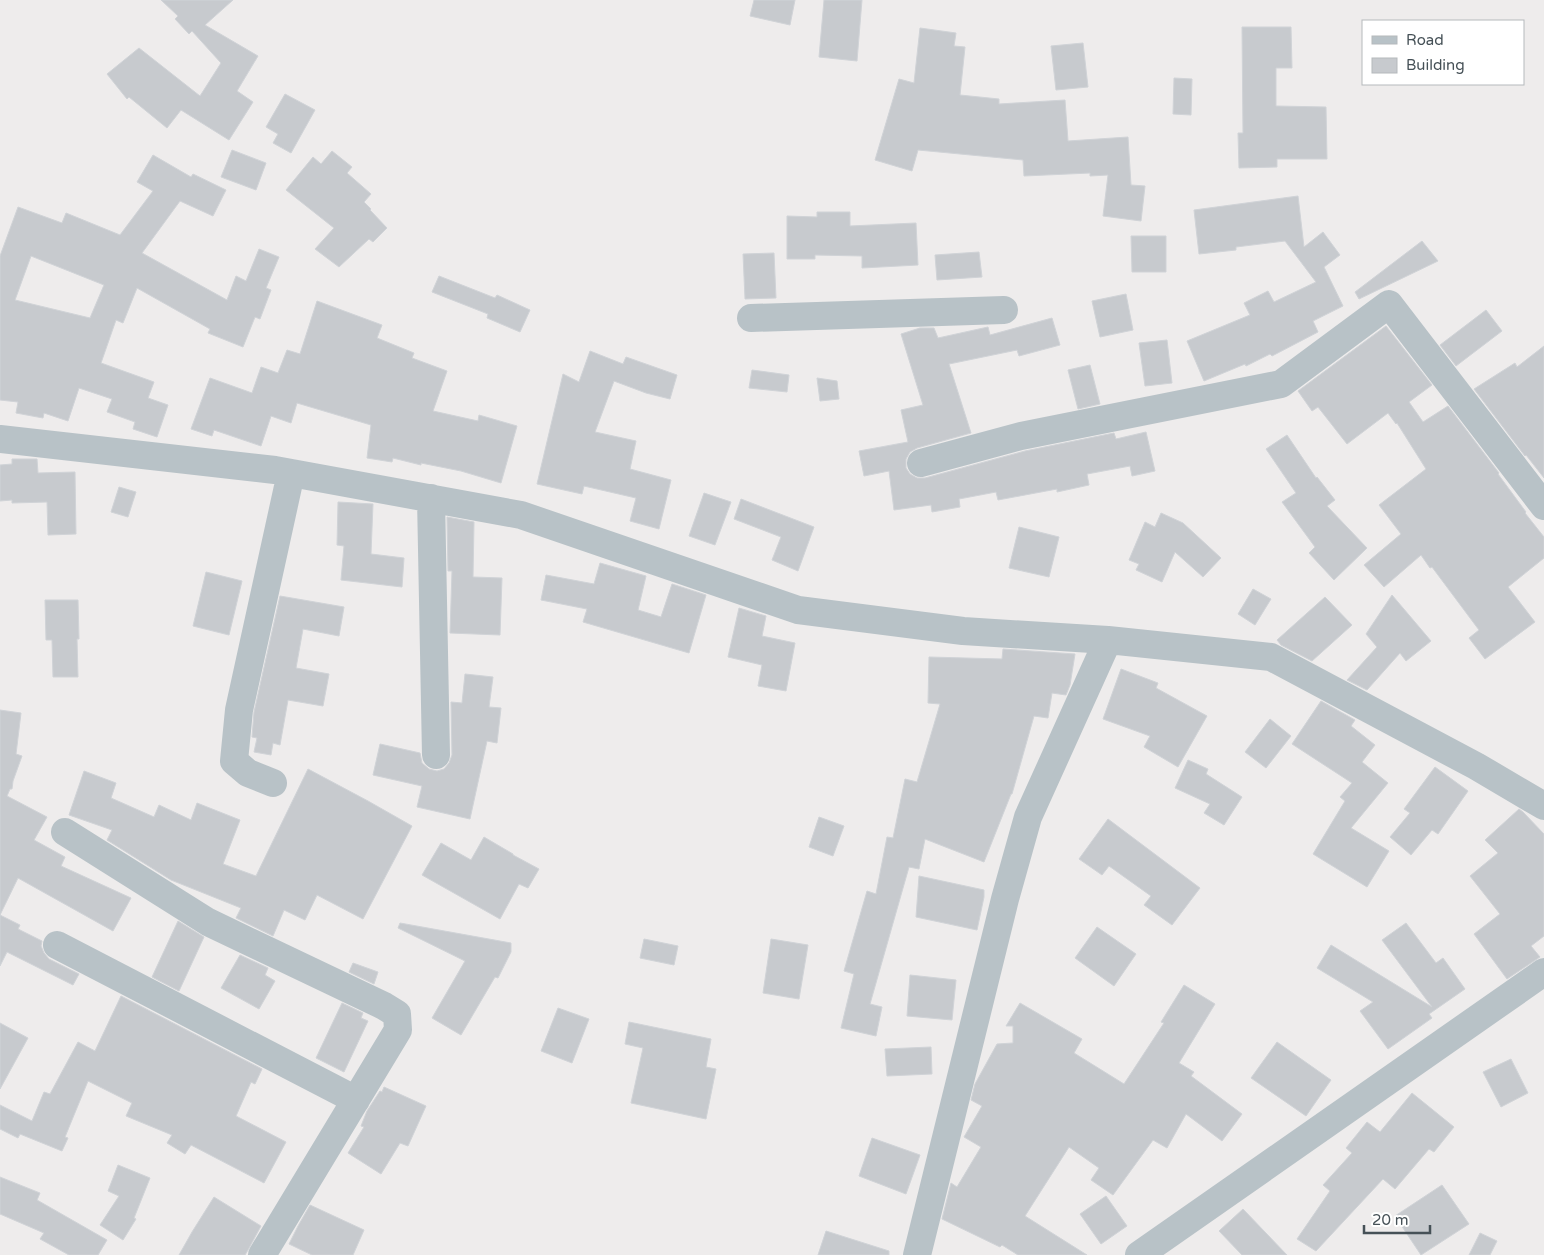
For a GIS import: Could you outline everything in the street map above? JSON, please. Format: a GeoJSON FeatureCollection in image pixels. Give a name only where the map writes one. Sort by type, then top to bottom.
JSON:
{"type":"FeatureCollection","features":[{"type":"Feature","properties":{"kind":"street"},"geometry":{"type":"LineString","coordinates":[[921,463],[1020,436],[1281,384],[1389,304],[1544,506]]}},
{"type":"Feature","properties":{"kind":"street"},"geometry":{"type":"LineString","coordinates":[[751,318],[1004,310]]}},
{"type":"Feature","properties":{"kind":"street"},"geometry":{"type":"LineString","coordinates":[[0,440],[291,472],[521,515],[798,610],[963,631],[1108,640],[1271,657],[1476,766],[1544,806]]}},
{"type":"Feature","properties":{"kind":"street"},"geometry":{"type":"LineString","coordinates":[[273,783],[248,773],[234,761],[239,710],[291,472]]}},
{"type":"Feature","properties":{"kind":"street"},"geometry":{"type":"LineString","coordinates":[[431,498],[436,755]]}},
{"type":"Feature","properties":{"kind":"street"},"geometry":{"type":"LineString","coordinates":[[917,1255],[1004,899],[1028,817],[1108,640]]}},
{"type":"Feature","properties":{"kind":"street"},"geometry":{"type":"LineString","coordinates":[[65,832],[208,922],[384,1006],[397,1014],[398,1030],[262,1255]]}},
{"type":"Feature","properties":{"kind":"street"},"geometry":{"type":"LineString","coordinates":[[57,945],[356,1100]]}},
{"type":"Feature","properties":{"kind":"street"},"geometry":{"type":"LineString","coordinates":[[1139,1255],[1544,972]]}},
{"type":"Feature","properties":{"kind":"building"},"geometry":{"type":"Polygon","coordinates":[[[161,0],[233,0],[205,25],[258,56],[237,91],[253,102],[229,140],[181,110],[167,128],[129,97],[127,99],[107,74],[139,48],[200,96],[221,63],[192,31],[189,34],[175,19],[178,16],[161,0]]]}},
{"type":"Feature","properties":{"kind":"building"},"geometry":{"type":"Polygon","coordinates":[[[754,0],[795,0],[790,25],[750,16],[754,0]]]}},
{"type":"Feature","properties":{"kind":"building"},"geometry":{"type":"Polygon","coordinates":[[[824,0],[862,0],[857,61],[819,57],[824,0]]]}},
{"type":"Feature","properties":{"kind":"building"},"geometry":{"type":"Polygon","coordinates":[[[1242,27],[1291,27],[1292,68],[1276,68],[1276,106],[1326,107],[1327,159],[1277,159],[1277,167],[1239,168],[1238,133],[1243,133],[1242,27]]]}},
{"type":"Feature","properties":{"kind":"building"},"geometry":{"type":"Polygon","coordinates":[[[920,28],[956,33],[954,46],[965,47],[960,95],[999,99],[999,104],[1065,100],[1068,141],[1128,137],[1131,185],[1145,186],[1141,221],[1103,216],[1108,175],[1090,176],[1090,173],[1024,176],[1023,160],[918,150],[912,171],[875,160],[899,79],[914,83],[920,28]]]}},
{"type":"Feature","properties":{"kind":"building"},"geometry":{"type":"Polygon","coordinates":[[[1083,43],[1088,87],[1056,90],[1051,46],[1083,43]]]}},
{"type":"Feature","properties":{"kind":"building"},"geometry":{"type":"Polygon","coordinates":[[[1174,78],[1192,79],[1191,115],[1173,114],[1174,78]]]}},
{"type":"Feature","properties":{"kind":"building"},"geometry":{"type":"Polygon","coordinates":[[[285,94],[315,110],[291,153],[273,143],[278,134],[266,127],[285,94]]]}},
{"type":"Feature","properties":{"kind":"building"},"geometry":{"type":"Polygon","coordinates":[[[232,150],[266,163],[256,190],[221,177],[232,150]]]}},
{"type":"Feature","properties":{"kind":"building"},"geometry":{"type":"Polygon","coordinates":[[[332,151],[352,167],[347,173],[371,194],[364,202],[387,228],[373,242],[369,239],[339,267],[315,249],[334,228],[286,190],[313,157],[321,164],[332,151]]]}},
{"type":"Feature","properties":{"kind":"building"},"geometry":{"type":"Polygon","coordinates":[[[153,155],[191,177],[193,174],[226,190],[213,216],[180,201],[142,253],[227,300],[236,276],[246,281],[259,249],[279,257],[266,288],[271,290],[260,319],[255,317],[243,347],[208,333],[210,329],[137,288],[123,323],[116,320],[101,363],[154,382],[148,398],[168,405],[157,437],[133,429],[135,422],[107,412],[112,399],[79,388],[68,421],[44,413],[43,418],[16,413],[18,402],[0,400],[0,256],[18,207],[62,223],[66,213],[120,235],[153,191],[137,182],[153,155]],[[31,256],[15,300],[90,318],[104,285],[31,256]]]}},
{"type":"Feature","properties":{"kind":"building"},"geometry":{"type":"Polygon","coordinates":[[[1298,196],[1304,247],[1323,232],[1340,255],[1324,267],[1343,306],[1313,321],[1318,332],[1272,356],[1270,354],[1246,366],[1245,364],[1204,381],[1187,341],[1250,315],[1244,303],[1268,291],[1274,302],[1316,282],[1285,241],[1236,247],[1236,250],[1199,254],[1194,210],[1298,196]]]}},
{"type":"Feature","properties":{"kind":"building"},"geometry":{"type":"Polygon","coordinates":[[[817,212],[850,212],[850,226],[916,223],[918,265],[862,268],[862,256],[815,255],[815,259],[787,259],[787,216],[817,217],[817,212]]]}},
{"type":"Feature","properties":{"kind":"building"},"geometry":{"type":"Polygon","coordinates":[[[1131,236],[1166,236],[1166,272],[1132,272],[1131,236]]]}},
{"type":"Feature","properties":{"kind":"building"},"geometry":{"type":"Polygon","coordinates":[[[1422,241],[1438,261],[1359,299],[1355,292],[1422,241]]]}},
{"type":"Feature","properties":{"kind":"building"},"geometry":{"type":"Polygon","coordinates":[[[979,252],[982,277],[937,280],[935,255],[979,252]]]}},
{"type":"Feature","properties":{"kind":"building"},"geometry":{"type":"Polygon","coordinates":[[[774,253],[776,298],[745,299],[743,254],[774,253]]]}},
{"type":"Feature","properties":{"kind":"building"},"geometry":{"type":"Polygon","coordinates":[[[439,276],[495,298],[497,295],[530,310],[520,332],[487,318],[488,314],[432,292],[439,276]]]}},
{"type":"Feature","properties":{"kind":"building"},"geometry":{"type":"Polygon","coordinates":[[[1126,294],[1133,330],[1100,337],[1092,301],[1126,294]]]}},
{"type":"Feature","properties":{"kind":"building"},"geometry":{"type":"Polygon","coordinates":[[[317,301],[382,325],[377,338],[414,353],[412,358],[447,371],[433,411],[478,421],[479,415],[517,426],[501,483],[461,471],[421,463],[421,465],[393,458],[392,462],[367,458],[371,425],[297,403],[291,423],[271,416],[261,446],[214,430],[212,436],[191,429],[210,378],[252,393],[261,367],[278,373],[287,350],[300,354],[317,301]]]}},
{"type":"Feature","properties":{"kind":"building"},"geometry":{"type":"Polygon","coordinates":[[[1486,310],[1502,331],[1456,366],[1440,345],[1486,310]]]}},
{"type":"Feature","properties":{"kind":"building"},"geometry":{"type":"Polygon","coordinates":[[[1052,318],[1060,345],[1019,356],[1017,350],[949,364],[971,433],[917,448],[910,452],[906,459],[906,468],[910,474],[917,478],[925,478],[1025,451],[1114,433],[1116,439],[1146,432],[1155,471],[1132,476],[1130,466],[1087,474],[1089,485],[1057,492],[1057,489],[998,500],[996,492],[959,499],[960,507],[932,512],[931,505],[894,510],[889,471],[864,476],[859,451],[908,442],[901,410],[923,405],[901,334],[920,328],[934,328],[938,338],[988,327],[990,335],[1052,318]]]}},
{"type":"Feature","properties":{"kind":"building"},"geometry":{"type":"Polygon","coordinates":[[[1386,326],[1432,385],[1409,402],[1423,422],[1448,406],[1499,473],[1525,513],[1544,537],[1544,558],[1508,587],[1535,622],[1485,659],[1469,638],[1479,630],[1421,555],[1384,587],[1364,565],[1401,534],[1379,505],[1426,469],[1397,423],[1388,413],[1347,444],[1318,407],[1312,411],[1298,391],[1386,326]]]}},
{"type":"Feature","properties":{"kind":"building"},"geometry":{"type":"Polygon","coordinates":[[[1167,340],[1172,383],[1145,386],[1139,343],[1167,340]]]}},
{"type":"Feature","properties":{"kind":"building"},"geometry":{"type":"Polygon","coordinates":[[[1544,346],[1544,478],[1474,389],[1515,363],[1517,367],[1544,346]]]}},
{"type":"Feature","properties":{"kind":"building"},"geometry":{"type":"Polygon","coordinates":[[[590,351],[623,364],[626,357],[677,375],[670,399],[646,393],[614,381],[595,432],[636,441],[630,469],[671,480],[659,529],[630,521],[636,498],[584,486],[582,494],[537,484],[563,374],[579,382],[590,351]]]}},
{"type":"Feature","properties":{"kind":"building"},"geometry":{"type":"Polygon","coordinates":[[[1090,365],[1100,404],[1078,409],[1068,370],[1090,365]]]}},
{"type":"Feature","properties":{"kind":"building"},"geometry":{"type":"Polygon","coordinates":[[[752,370],[789,375],[787,392],[749,388],[752,370]]]}},
{"type":"Feature","properties":{"kind":"building"},"geometry":{"type":"Polygon","coordinates":[[[817,378],[837,381],[839,399],[820,401],[817,378]]]}},
{"type":"Feature","properties":{"kind":"building"},"geometry":{"type":"Polygon","coordinates":[[[1287,435],[1316,478],[1335,500],[1327,506],[1367,548],[1334,580],[1309,553],[1315,547],[1282,502],[1296,493],[1266,449],[1287,435]]]}},
{"type":"Feature","properties":{"kind":"building"},"geometry":{"type":"Polygon","coordinates":[[[12,459],[37,459],[38,473],[75,472],[76,534],[48,535],[47,502],[12,503],[12,500],[0,501],[0,465],[12,464],[12,459]]]}},
{"type":"Feature","properties":{"kind":"building"},"geometry":{"type":"Polygon","coordinates":[[[119,487],[136,492],[128,517],[111,512],[119,487]]]}},
{"type":"Feature","properties":{"kind":"building"},"geometry":{"type":"Polygon","coordinates":[[[704,493],[731,502],[715,545],[689,536],[704,493]]]}},
{"type":"Feature","properties":{"kind":"building"},"geometry":{"type":"Polygon","coordinates":[[[741,499],[814,527],[798,571],[772,560],[781,537],[734,519],[741,499]]]}},
{"type":"Feature","properties":{"kind":"building"},"geometry":{"type":"Polygon","coordinates":[[[338,502],[373,504],[371,554],[404,558],[402,587],[341,580],[344,546],[337,545],[338,502]]]}},
{"type":"Feature","properties":{"kind":"building"},"geometry":{"type":"Polygon","coordinates":[[[1161,513],[1183,523],[1221,558],[1203,577],[1175,552],[1162,582],[1136,570],[1139,564],[1129,560],[1145,522],[1155,527],[1161,513]]]}},
{"type":"Feature","properties":{"kind":"building"},"geometry":{"type":"Polygon","coordinates":[[[447,517],[474,522],[473,577],[502,578],[500,635],[450,633],[452,571],[448,571],[447,517]]]}},
{"type":"Feature","properties":{"kind":"building"},"geometry":{"type":"Polygon","coordinates":[[[1019,527],[1059,537],[1049,577],[1009,568],[1019,527]]]}},
{"type":"Feature","properties":{"kind":"building"},"geometry":{"type":"Polygon","coordinates":[[[600,563],[646,576],[638,610],[661,617],[672,584],[706,595],[689,653],[583,622],[587,609],[541,600],[546,575],[594,584],[600,563]]]}},
{"type":"Feature","properties":{"kind":"building"},"geometry":{"type":"Polygon","coordinates":[[[206,572],[242,581],[229,635],[193,626],[206,572]]]}},
{"type":"Feature","properties":{"kind":"building"},"geometry":{"type":"Polygon","coordinates":[[[1253,589],[1271,599],[1255,625],[1238,614],[1253,589]]]}},
{"type":"Feature","properties":{"kind":"building"},"geometry":{"type":"Polygon","coordinates":[[[1392,595],[1431,641],[1406,661],[1400,653],[1367,690],[1347,680],[1377,647],[1366,634],[1392,595]]]}},
{"type":"Feature","properties":{"kind":"building"},"geometry":{"type":"Polygon","coordinates":[[[280,596],[344,607],[339,636],[303,629],[296,668],[329,674],[323,706],[288,700],[280,745],[273,743],[271,755],[254,752],[257,738],[252,737],[254,712],[280,596]]]}},
{"type":"Feature","properties":{"kind":"building"},"geometry":{"type":"Polygon","coordinates":[[[1325,597],[1352,625],[1312,661],[1281,645],[1277,640],[1325,597]]]}},
{"type":"Feature","properties":{"kind":"building"},"geometry":{"type":"Polygon","coordinates":[[[45,600],[78,600],[78,677],[53,677],[52,640],[46,640],[45,600]]]}},
{"type":"Feature","properties":{"kind":"building"},"geometry":{"type":"Polygon","coordinates":[[[739,608],[766,616],[762,636],[795,643],[786,691],[758,686],[762,665],[728,657],[739,608]]]}},
{"type":"Feature","properties":{"kind":"building"},"geometry":{"type":"Polygon","coordinates":[[[1003,649],[1075,654],[1070,685],[1066,695],[1052,693],[1048,718],[1034,716],[1012,794],[984,862],[925,839],[919,869],[909,867],[870,1004],[882,1007],[876,1036],[841,1028],[854,974],[844,971],[867,891],[876,894],[887,837],[893,838],[905,779],[917,782],[940,704],[928,703],[929,657],[1002,659],[1003,649]]]}},
{"type":"Feature","properties":{"kind":"building"},"geometry":{"type":"Polygon","coordinates":[[[1121,669],[1158,683],[1156,688],[1207,716],[1178,767],[1144,747],[1150,736],[1103,719],[1121,669]]]}},
{"type":"Feature","properties":{"kind":"building"},"geometry":{"type":"Polygon","coordinates":[[[465,674],[493,677],[489,707],[501,708],[497,743],[487,741],[470,819],[417,807],[422,786],[373,775],[380,744],[420,753],[422,763],[429,769],[437,771],[444,769],[452,755],[451,702],[462,703],[465,674]]]}},
{"type":"Feature","properties":{"kind":"building"},"geometry":{"type":"Polygon","coordinates":[[[1321,701],[1355,720],[1351,726],[1375,745],[1362,762],[1388,783],[1351,828],[1389,851],[1367,887],[1313,854],[1345,801],[1340,797],[1352,783],[1292,744],[1321,701]]]}},
{"type":"Feature","properties":{"kind":"building"},"geometry":{"type":"Polygon","coordinates":[[[0,710],[21,713],[16,754],[22,756],[12,789],[10,789],[7,796],[47,817],[34,840],[65,857],[61,866],[131,898],[113,931],[18,878],[0,915],[0,710]]]}},
{"type":"Feature","properties":{"kind":"building"},"geometry":{"type":"Polygon","coordinates":[[[1270,719],[1291,736],[1266,768],[1245,752],[1270,719]]]}},
{"type":"Feature","properties":{"kind":"building"},"geometry":{"type":"Polygon","coordinates":[[[1188,760],[1208,769],[1206,774],[1242,797],[1224,825],[1204,813],[1210,804],[1175,788],[1188,760]]]}},
{"type":"Feature","properties":{"kind":"building"},"geometry":{"type":"Polygon","coordinates":[[[1435,767],[1468,791],[1438,834],[1432,830],[1411,855],[1390,837],[1410,813],[1404,809],[1435,767]]]}},
{"type":"Feature","properties":{"kind":"building"},"geometry":{"type":"Polygon","coordinates":[[[308,769],[412,826],[363,919],[317,895],[305,920],[284,910],[273,936],[236,918],[241,908],[171,880],[107,840],[112,830],[69,815],[84,771],[116,783],[111,798],[154,817],[159,805],[191,820],[197,803],[240,820],[223,864],[256,876],[308,769]]]}},
{"type":"Feature","properties":{"kind":"building"},"geometry":{"type":"Polygon","coordinates":[[[1519,809],[1544,834],[1544,936],[1531,946],[1540,957],[1507,979],[1474,934],[1500,914],[1470,876],[1498,853],[1485,840],[1519,809]]]}},
{"type":"Feature","properties":{"kind":"building"},"geometry":{"type":"Polygon","coordinates":[[[819,817],[844,826],[833,856],[809,847],[819,817]]]}},
{"type":"Feature","properties":{"kind":"building"},"geometry":{"type":"Polygon","coordinates":[[[1108,819],[1200,888],[1172,925],[1144,905],[1151,896],[1109,866],[1102,875],[1079,859],[1108,819]]]}},
{"type":"Feature","properties":{"kind":"building"},"geometry":{"type":"Polygon","coordinates":[[[484,837],[539,869],[528,888],[519,884],[500,919],[422,875],[441,843],[471,860],[484,837]]]}},
{"type":"Feature","properties":{"kind":"building"},"geometry":{"type":"Polygon","coordinates":[[[919,876],[984,890],[977,930],[916,917],[919,876]]]}},
{"type":"Feature","properties":{"kind":"building"},"geometry":{"type":"Polygon","coordinates":[[[0,915],[20,925],[18,929],[42,941],[41,946],[49,959],[79,974],[73,985],[7,952],[0,966],[0,915]]]}},
{"type":"Feature","properties":{"kind":"building"},"geometry":{"type":"Polygon","coordinates":[[[178,921],[204,937],[179,991],[152,977],[178,921]]]}},
{"type":"Feature","properties":{"kind":"building"},"geometry":{"type":"Polygon","coordinates":[[[400,923],[511,943],[511,952],[498,978],[495,977],[461,1035],[432,1018],[465,961],[398,928],[400,923]]]}},
{"type":"Feature","properties":{"kind":"building"},"geometry":{"type":"Polygon","coordinates":[[[1406,923],[1436,963],[1443,958],[1465,989],[1429,1014],[1432,1018],[1388,1049],[1360,1011],[1373,1002],[1317,968],[1331,945],[1432,1007],[1382,940],[1406,923]]]}},
{"type":"Feature","properties":{"kind":"building"},"geometry":{"type":"Polygon","coordinates":[[[1097,927],[1136,954],[1114,986],[1075,958],[1097,927]]]}},
{"type":"Feature","properties":{"kind":"building"},"geometry":{"type":"Polygon","coordinates":[[[644,939],[678,946],[674,965],[640,958],[644,939]]]}},
{"type":"Feature","properties":{"kind":"building"},"geometry":{"type":"Polygon","coordinates":[[[771,939],[808,945],[799,999],[763,993],[771,939]]]}},
{"type":"Feature","properties":{"kind":"building"},"geometry":{"type":"Polygon","coordinates":[[[240,955],[268,968],[265,975],[275,981],[259,1009],[221,988],[240,955]]]}},
{"type":"Feature","properties":{"kind":"building"},"geometry":{"type":"Polygon","coordinates":[[[353,963],[378,972],[374,984],[349,972],[353,963]]]}},
{"type":"Feature","properties":{"kind":"building"},"geometry":{"type":"Polygon","coordinates":[[[910,975],[956,980],[952,1020],[907,1016],[910,975]]]}},
{"type":"Feature","properties":{"kind":"building"},"geometry":{"type":"Polygon","coordinates":[[[1184,985],[1215,1004],[1179,1063],[1194,1072],[1191,1076],[1242,1114],[1222,1141],[1186,1114],[1167,1148],[1153,1140],[1113,1195],[1091,1180],[1099,1168],[1069,1147],[1025,1216],[1087,1255],[1018,1255],[1002,1245],[1000,1247],[942,1219],[951,1183],[957,1187],[981,1147],[964,1137],[982,1106],[971,1100],[975,1084],[997,1044],[1013,1043],[1013,1026],[1006,1026],[1020,1003],[1082,1039],[1074,1053],[1124,1084],[1164,1023],[1161,1022],[1184,985]]]}},
{"type":"Feature","properties":{"kind":"building"},"geometry":{"type":"Polygon","coordinates":[[[121,996],[262,1069],[255,1084],[251,1082],[236,1116],[286,1142],[264,1183],[191,1145],[185,1154],[167,1143],[172,1135],[126,1116],[132,1103],[88,1081],[65,1137],[68,1138],[62,1151],[20,1134],[18,1138],[0,1129],[0,1105],[32,1121],[44,1092],[50,1094],[78,1042],[95,1051],[121,996]]]}},
{"type":"Feature","properties":{"kind":"building"},"geometry":{"type":"Polygon","coordinates":[[[342,1003],[363,1013],[361,1018],[368,1021],[344,1072],[316,1058],[342,1003]]]}},
{"type":"Feature","properties":{"kind":"building"},"geometry":{"type":"Polygon","coordinates":[[[558,1008],[589,1019],[572,1063],[541,1051],[558,1008]]]}},
{"type":"Feature","properties":{"kind":"building"},"geometry":{"type":"Polygon","coordinates":[[[629,1022],[711,1039],[706,1067],[716,1069],[706,1119],[631,1103],[643,1048],[625,1044],[629,1022]]]}},
{"type":"Feature","properties":{"kind":"building"},"geometry":{"type":"Polygon","coordinates":[[[0,1023],[28,1038],[0,1089],[0,1023]]]}},
{"type":"Feature","properties":{"kind":"building"},"geometry":{"type":"Polygon","coordinates":[[[1277,1042],[1331,1080],[1306,1116],[1251,1078],[1277,1042]]]}},
{"type":"Feature","properties":{"kind":"building"},"geometry":{"type":"Polygon","coordinates":[[[931,1047],[932,1074],[887,1076],[885,1049],[931,1047]]]}},
{"type":"Feature","properties":{"kind":"building"},"geometry":{"type":"Polygon","coordinates":[[[1511,1059],[1528,1093],[1501,1107],[1483,1072],[1511,1059]]]}},
{"type":"Feature","properties":{"kind":"building"},"geometry":{"type":"Polygon","coordinates":[[[384,1087],[426,1106],[408,1146],[400,1143],[381,1174],[348,1153],[364,1127],[361,1126],[367,1111],[384,1087]]]}},
{"type":"Feature","properties":{"kind":"building"},"geometry":{"type":"Polygon","coordinates":[[[1412,1093],[1454,1127],[1434,1152],[1429,1149],[1395,1189],[1383,1179],[1316,1251],[1297,1239],[1330,1191],[1323,1185],[1352,1153],[1346,1148],[1367,1122],[1380,1132],[1412,1093]]]}},
{"type":"Feature","properties":{"kind":"building"},"geometry":{"type":"Polygon","coordinates":[[[872,1138],[920,1155],[906,1194],[859,1176],[872,1138]]]}},
{"type":"Feature","properties":{"kind":"building"},"geometry":{"type":"Polygon","coordinates":[[[118,1165],[150,1178],[134,1218],[136,1219],[123,1240],[100,1225],[119,1196],[108,1191],[118,1165]]]}},
{"type":"Feature","properties":{"kind":"building"},"geometry":{"type":"Polygon","coordinates":[[[0,1177],[40,1193],[37,1200],[107,1240],[98,1255],[69,1255],[40,1239],[44,1233],[0,1214],[0,1177]]]}},
{"type":"Feature","properties":{"kind":"building"},"geometry":{"type":"Polygon","coordinates":[[[1442,1185],[1469,1224],[1421,1255],[1395,1216],[1442,1185]]]}},
{"type":"Feature","properties":{"kind":"building"},"geometry":{"type":"Polygon","coordinates":[[[1106,1196],[1127,1226],[1101,1244],[1080,1214],[1106,1196]]]}},
{"type":"Feature","properties":{"kind":"building"},"geometry":{"type":"Polygon","coordinates":[[[214,1197],[261,1226],[245,1255],[179,1255],[192,1232],[214,1197]]]}},
{"type":"Feature","properties":{"kind":"building"},"geometry":{"type":"Polygon","coordinates":[[[310,1205],[364,1230],[353,1255],[312,1255],[289,1244],[310,1205]]]}},
{"type":"Feature","properties":{"kind":"building"},"geometry":{"type":"Polygon","coordinates":[[[1243,1209],[1287,1255],[1242,1255],[1219,1231],[1243,1209]]]}},
{"type":"Feature","properties":{"kind":"building"},"geometry":{"type":"Polygon","coordinates":[[[826,1231],[889,1251],[889,1255],[818,1255],[826,1231]]]}},
{"type":"Feature","properties":{"kind":"building"},"geometry":{"type":"Polygon","coordinates":[[[1480,1233],[1497,1241],[1490,1255],[1469,1255],[1480,1233]]]}}]}
